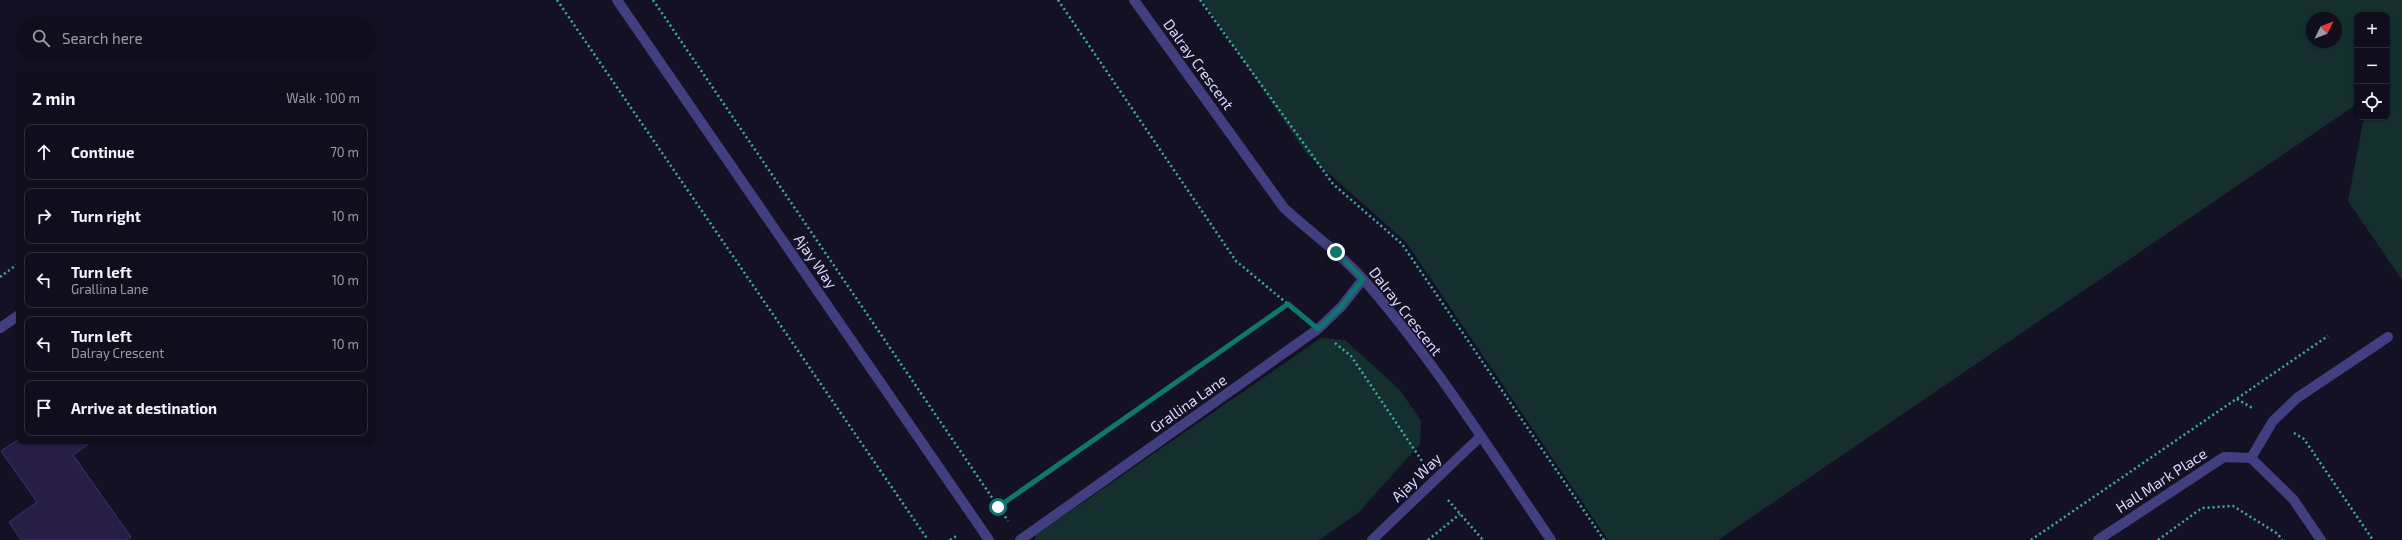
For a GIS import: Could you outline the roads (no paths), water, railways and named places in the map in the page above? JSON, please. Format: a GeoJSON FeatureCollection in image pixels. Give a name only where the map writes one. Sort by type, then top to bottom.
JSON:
{"type":"FeatureCollection","features":[{"type":"Feature","properties":{"kind":"street","name":"Ajay Way"},"geometry":{"type":"LineString","coordinates":[[617,0],[989,540]]}},
{"type":"Feature","properties":{"kind":"street","name":"Dalray Crescent"},"geometry":{"type":"LineString","coordinates":[[1134,0],[1284,208],[1309,231],[1336,252],[1363,279],[1423,356],[1551,540]]}},
{"type":"Feature","properties":{"kind":"street","name":"Grallina Lane"},"geometry":{"type":"LineString","coordinates":[[1020,540],[1318,329],[1342,306],[1363,279]]}},
{"type":"Feature","properties":{"kind":"street"},"geometry":{"type":"LineString","coordinates":[[0,328],[16,317]]}},
{"type":"Feature","properties":{"kind":"street"},"geometry":{"type":"LineString","coordinates":[[2321,540],[2294,499],[2250,458],[2273,421],[2297,398],[2388,337]]}},
{"type":"Feature","properties":{"kind":"street","name":"Ajay Way"},"geometry":{"type":"LineString","coordinates":[[1372,540],[1480,437]]}},
{"type":"Feature","properties":{"kind":"street","name":"Hall Mark Place"},"geometry":{"type":"LineString","coordinates":[[2098,540],[2224,457],[2250,458]]}}]}
